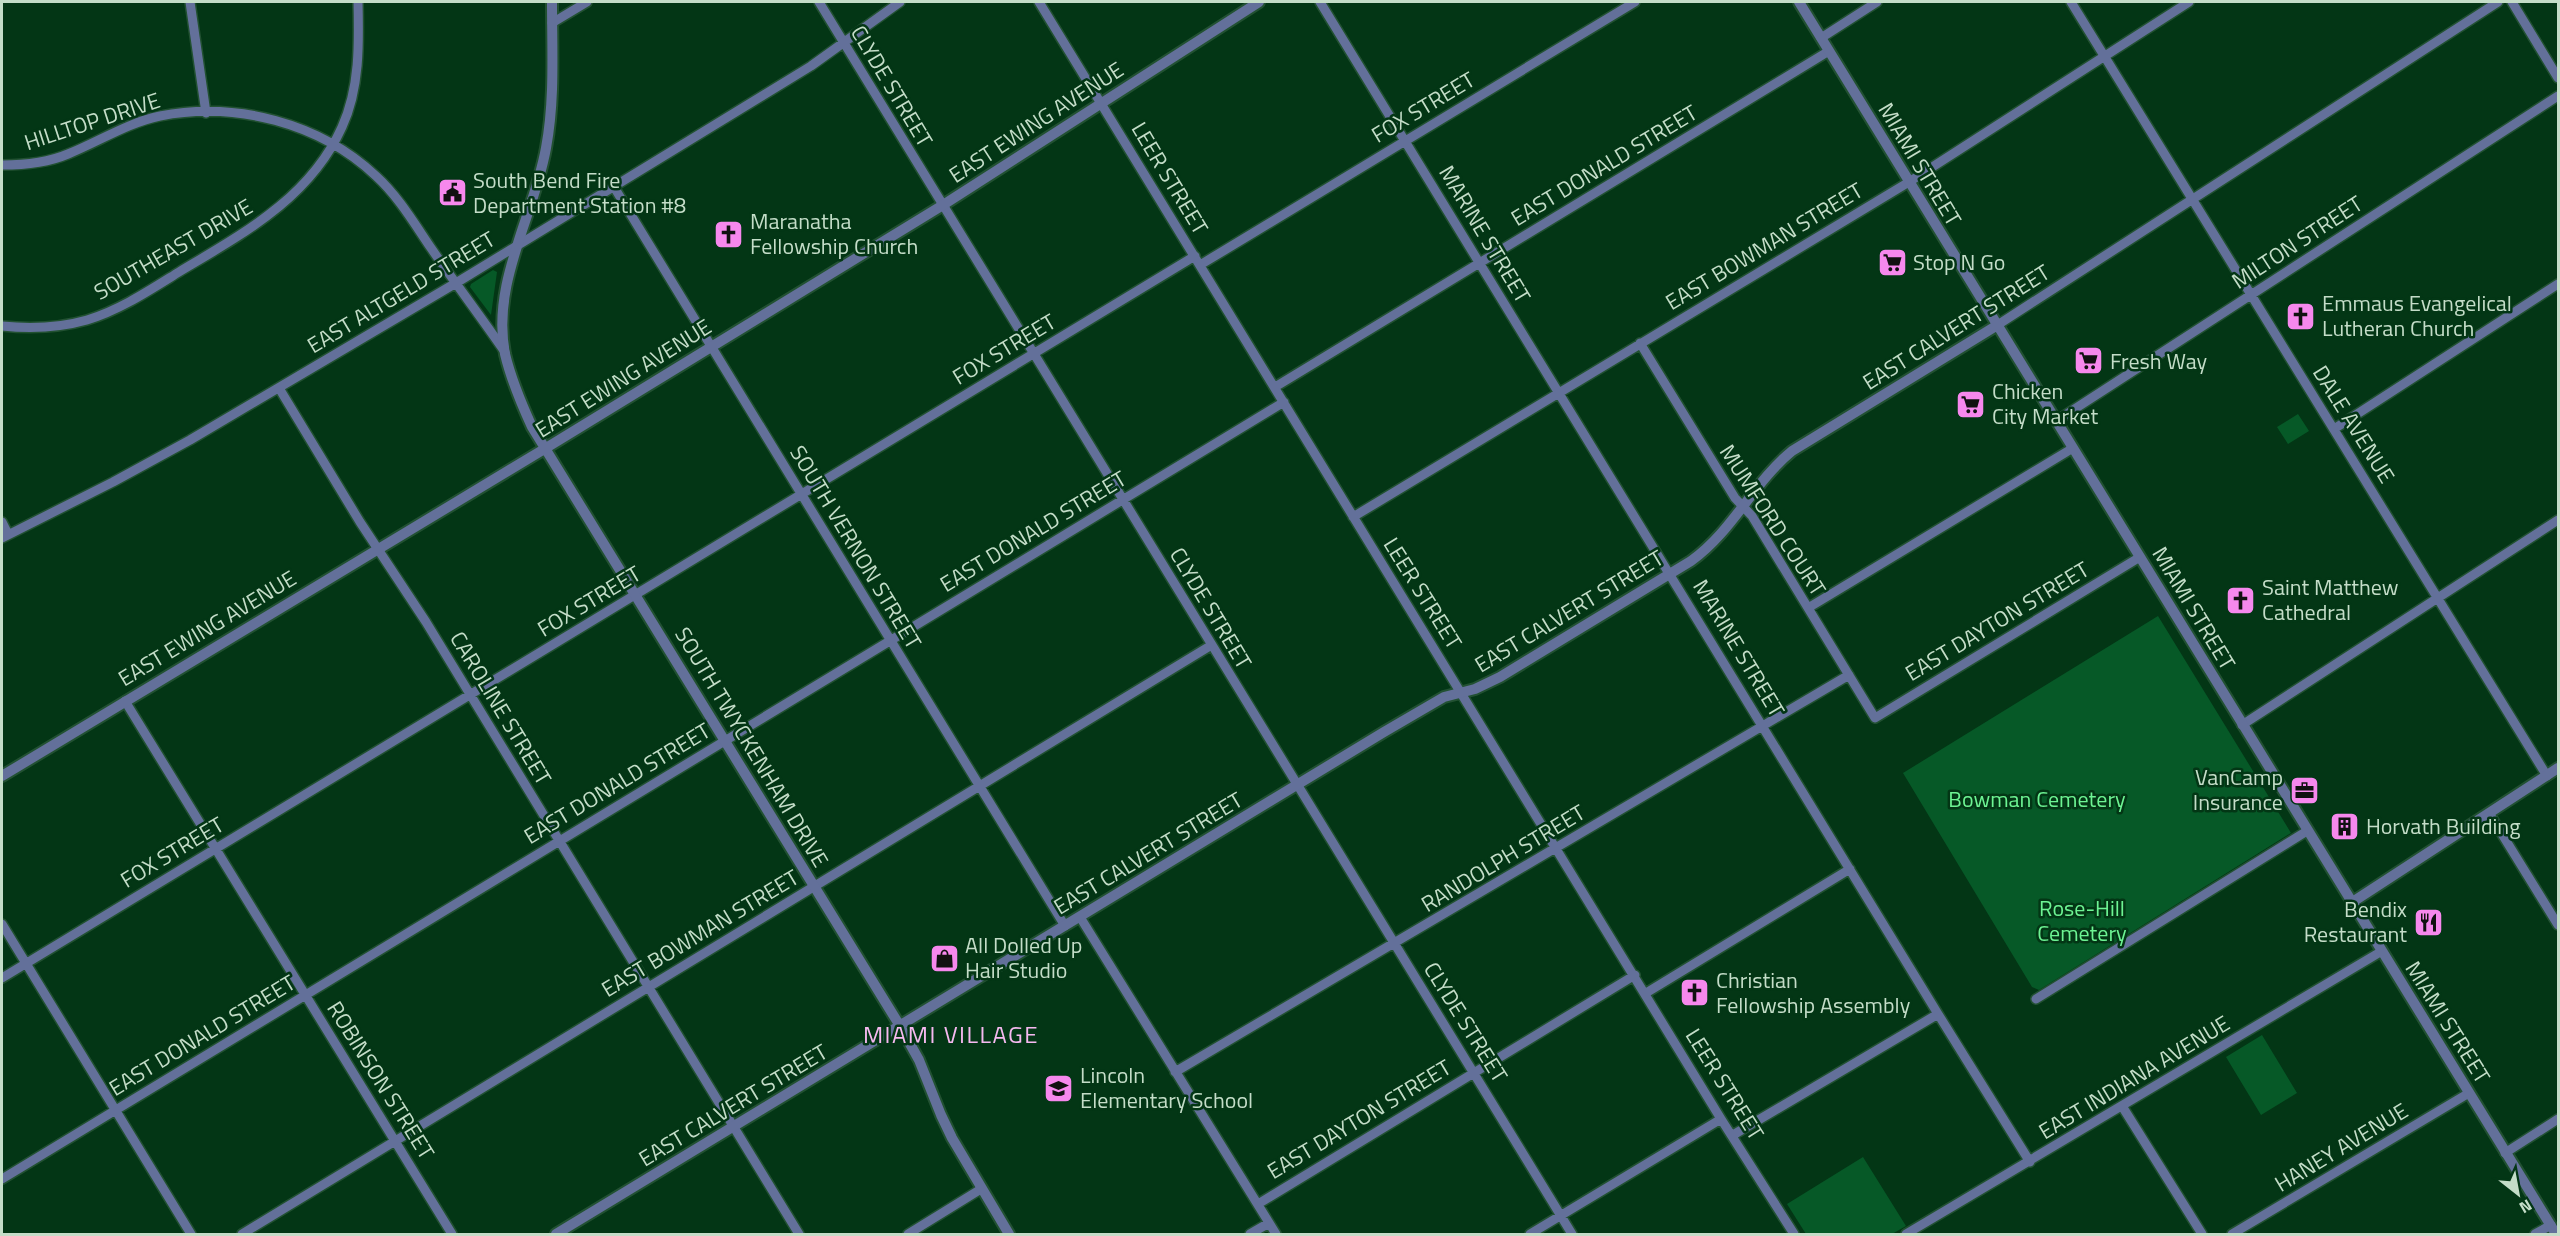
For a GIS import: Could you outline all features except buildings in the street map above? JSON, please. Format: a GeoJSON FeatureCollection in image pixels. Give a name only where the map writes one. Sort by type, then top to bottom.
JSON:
{"type":"FeatureCollection","features":[{"type":"Feature","properties":{"kind":"street"},"geometry":{"type":"LineString","coordinates":[[190,2],[206,113]]}},
{"type":"Feature","properties":{"kind":"street","name":"SOUTHEAST DRIVE"},"geometry":{"type":"LineString","coordinates":[[2,326],[25,328],[87,320],[123,305],[271,215],[304,184],[333,145],[344,125],[355,79],[358,53],[358,2]]}},
{"type":"Feature","properties":{"kind":"street"},"geometry":{"type":"LineString","coordinates":[[505,351],[503,320],[507,282],[546,148],[552,93],[552,2]]}},
{"type":"Feature","properties":{"kind":"street"},"geometry":{"type":"LineString","coordinates":[[552,23],[586,2]]}},
{"type":"Feature","properties":{"kind":"street","name":"CLYDE STREET"},"geometry":{"type":"LineString","coordinates":[[819,2],[1210,646],[1298,785],[1572,1234]]}},
{"type":"Feature","properties":{"kind":"street","name":"EAST ALTGELD STREET"},"geometry":{"type":"LineString","coordinates":[[4,536],[113,482],[279,388],[456,283],[811,66],[900,2]]}},
{"type":"Feature","properties":{"kind":"street","name":"LEER STREET"},"geometry":{"type":"LineString","coordinates":[[1039,2],[1721,1119],[1794,1234]]}},
{"type":"Feature","properties":{"kind":"street","name":"EAST EWING AVENUE"},"geometry":{"type":"LineString","coordinates":[[2,776],[943,205],[1259,2]]}},
{"type":"Feature","properties":{"kind":"street","name":"MARINE STREET"},"geometry":{"type":"LineString","coordinates":[[1320,2],[2030,1162]]}},
{"type":"Feature","properties":{"kind":"street","name":"FOX STREET"},"geometry":{"type":"LineString","coordinates":[[2,978],[1034,354],[1405,140],[1635,2]]}},
{"type":"Feature","properties":{"kind":"street","name":"MIAMI STREET"},"geometry":{"type":"LineString","coordinates":[[1799,2],[1996,326],[2554,1230]]}},
{"type":"Feature","properties":{"kind":"street"},"geometry":{"type":"LineString","coordinates":[[1821,38],[1877,2]]}},
{"type":"Feature","properties":{"kind":"street","name":"DALE AVENUE"},"geometry":{"type":"LineString","coordinates":[[2071,2],[2547,776]]}},
{"type":"Feature","properties":{"kind":"street","name":"EAST BOWMAN STREET"},"geometry":{"type":"LineString","coordinates":[[1353,517],[1909,182],[2189,2]]}},
{"type":"Feature","properties":{"kind":"street","name":"EAST CALVERT STREET"},"geometry":{"type":"LineString","coordinates":[[556,1234],[1427,707],[1461,691],[1475,689],[1500,677],[1692,561],[1716,542],[1765,476],[1792,451],[1996,326],[2498,2]]}},
{"type":"Feature","properties":{"kind":"street"},"geometry":{"type":"LineString","coordinates":[[2512,2],[2559,78]]}},
{"type":"Feature","properties":{"kind":"street","name":"EAST DONALD STREET"},"geometry":{"type":"LineString","coordinates":[[1275,387],[1829,51]]}},
{"type":"Feature","properties":{"kind":"street","name":"MILTON STREET"},"geometry":{"type":"LineString","coordinates":[[2056,421],[2559,96]]}},
{"type":"Feature","properties":{"kind":"street","name":"HILLTOP DRIVE"},"geometry":{"type":"LineString","coordinates":[[2,165],[51,160],[143,120],[177,114],[257,116],[289,124],[333,145],[362,163],[391,191],[456,283]]}},
{"type":"Feature","properties":{"kind":"street","name":"SOUTH VERNON STREET"},"geometry":{"type":"LineString","coordinates":[[615,187],[1065,926]]}},
{"type":"Feature","properties":{"kind":"street","name":"SOUTH TWYCKENHAM DRIVE"},"geometry":{"type":"LineString","coordinates":[[456,283],[505,351],[532,427],[900,1026],[924,1070],[940,1115],[1009,1234]]}},
{"type":"Feature","properties":{"kind":"street"},"geometry":{"type":"LineString","coordinates":[[2334,429],[2559,284]]}},
{"type":"Feature","properties":{"kind":"street","name":"MUMFORD COURT"},"geometry":{"type":"LineString","coordinates":[[1640,343],[1729,489],[1752,516],[1875,718]]}},
{"type":"Feature","properties":{"kind":"street","name":"CAROLINE STREET"},"geometry":{"type":"LineString","coordinates":[[279,388],[470,695],[799,1234]]}},
{"type":"Feature","properties":{"kind":"street","name":"EAST DONALD STREET"},"geometry":{"type":"LineString","coordinates":[[2,1179],[1284,402]]}},
{"type":"Feature","properties":{"kind":"street"},"geometry":{"type":"LineString","coordinates":[[1808,608],[2073,448]]}},
{"type":"Feature","properties":{"kind":"street"},"geometry":{"type":"LineString","coordinates":[[2242,725],[2559,520]]}},
{"type":"Feature","properties":{"kind":"street"},"geometry":{"type":"LineString","coordinates":[[2,522],[4,536]]}},
{"type":"Feature","properties":{"kind":"street","name":"EAST DAYTON STREET"},"geometry":{"type":"LineString","coordinates":[[1875,718],[2140,557]]}},
{"type":"Feature","properties":{"kind":"street","name":"EAST BOWMAN STREET"},"geometry":{"type":"LineString","coordinates":[[242,1234],[1210,646]]}},
{"type":"Feature","properties":{"kind":"street","name":"RANDOLPH STREET"},"geometry":{"type":"LineString","coordinates":[[1175,1072],[1849,675]]}},
{"type":"Feature","properties":{"kind":"street","name":"ROBINSON STREET"},"geometry":{"type":"LineString","coordinates":[[125,701],[452,1234]]}},
{"type":"Feature","properties":{"kind":"street"},"geometry":{"type":"LineString","coordinates":[[2351,903],[2559,768]]}},
{"type":"Feature","properties":{"kind":"street"},"geometry":{"type":"LineString","coordinates":[[2489,813],[2559,925]]}},
{"type":"Feature","properties":{"kind":"street"},"geometry":{"type":"LineString","coordinates":[[2036,999],[2307,831]]}},
{"type":"Feature","properties":{"kind":"street"},"geometry":{"type":"LineString","coordinates":[[1646,993],[1850,869]]}},
{"type":"Feature","properties":{"kind":"street"},"geometry":{"type":"LineString","coordinates":[[1080,917],[1276,1234]]}},
{"type":"Feature","properties":{"kind":"street"},"geometry":{"type":"LineString","coordinates":[[2,924],[191,1234]]}},
{"type":"Feature","properties":{"kind":"street","name":"EAST INDIANA AVENUE"},"geometry":{"type":"LineString","coordinates":[[1906,1234],[2382,951]]}},
{"type":"Feature","properties":{"kind":"street","name":"EAST DAYTON STREET"},"geometry":{"type":"LineString","coordinates":[[1258,1204],[1635,975]]}},
{"type":"Feature","properties":{"kind":"street"},"geometry":{"type":"LineString","coordinates":[[1733,1135],[1938,1014]]}},
{"type":"Feature","properties":{"kind":"street","name":"HANEY AVENUE"},"geometry":{"type":"LineString","coordinates":[[2232,1234],[2469,1093]]}},
{"type":"Feature","properties":{"kind":"street"},"geometry":{"type":"LineString","coordinates":[[2122,1106],[2202,1234]]}},
{"type":"Feature","properties":{"kind":"street"},"geometry":{"type":"LineString","coordinates":[[1530,1234],[1721,1119]]}},
{"type":"Feature","properties":{"kind":"street"},"geometry":{"type":"LineString","coordinates":[[2505,1153],[2559,1119]]}},
{"type":"Feature","properties":{"kind":"street"},"geometry":{"type":"LineString","coordinates":[[908,1234],[981,1189]]}},
{"type":"Feature","properties":{"kind":"street"},"geometry":{"type":"LineString","coordinates":[[1250,1234],[1269,1223]]}},
{"type":"Feature","properties":{"kind":"street"},"geometry":{"type":"LineString","coordinates":[[2535,1234],[2554,1230]]}},
{"type":"Feature","properties":{"kind":"green space"},"geometry":{"type":"Polygon","coordinates":[[[493,270],[497,272],[491,315],[470,287],[471,284],[493,270]]]}},
{"type":"Feature","properties":{"kind":"green space"},"geometry":{"type":"Polygon","coordinates":[[[2298,414],[2309,431],[2288,444],[2277,427],[2298,414]]]}},
{"type":"Feature","properties":{"kind":"green space","name":"Bowman Cemetery"},"geometry":{"type":"Polygon","coordinates":[[[2158,616],[2291,833],[2039,990],[2032,987],[1903,773],[2158,616]]]}},
{"type":"Feature","properties":{"kind":"green space"},"geometry":{"type":"Polygon","coordinates":[[[2262,1035],[2297,1093],[2261,1115],[2226,1057],[2262,1035]]]}},
{"type":"Feature","properties":{"kind":"green space"},"geometry":{"type":"Polygon","coordinates":[[[1863,1157],[1906,1226],[1892,1234],[1806,1234],[1787,1204],[1863,1157]]]}},
{"type":"Feature","properties":{"kind":"place","name":"South Bend Fire Department Station #8"},"geometry":{"type":"Point","coordinates":[452,193]}},
{"type":"Feature","properties":{"kind":"place","name":"Maranatha Fellowship Church"},"geometry":{"type":"Point","coordinates":[729,234]}},
{"type":"Feature","properties":{"kind":"place","name":"Stop N Go"},"geometry":{"type":"Point","coordinates":[1892,262]}},
{"type":"Feature","properties":{"kind":"place","name":"Emmaus Evangelical Lutheran Church"},"geometry":{"type":"Point","coordinates":[2301,316]}},
{"type":"Feature","properties":{"kind":"place","name":"Fresh Way"},"geometry":{"type":"Point","coordinates":[2089,361]}},
{"type":"Feature","properties":{"kind":"place","name":"Chicken City Market"},"geometry":{"type":"Point","coordinates":[1971,404]}},
{"type":"Feature","properties":{"kind":"place","name":"Saint Matthew Cathedral"},"geometry":{"type":"Point","coordinates":[2241,600]}},
{"type":"Feature","properties":{"kind":"place","name":"VanCamp Insurance"},"geometry":{"type":"Point","coordinates":[2304,790]}},
{"type":"Feature","properties":{"kind":"place","name":"Horvath Building"},"geometry":{"type":"Point","coordinates":[2345,826]}},
{"type":"Feature","properties":{"kind":"place","name":"Bendix Restaurant"},"geometry":{"type":"Point","coordinates":[2428,922]}},
{"type":"Feature","properties":{"kind":"place","name":"All Dolled Up Hair Studio"},"geometry":{"type":"Point","coordinates":[944,958]}},
{"type":"Feature","properties":{"kind":"place","name":"Christian Fellowship Assembly"},"geometry":{"type":"Point","coordinates":[1695,993]}},
{"type":"Feature","properties":{"kind":"place","name":"Lincoln Elementary School"},"geometry":{"type":"Point","coordinates":[1059,1088]}},
{"type":"Feature","properties":{"kind":"district","name":"MIAMI VILLAGE"},"geometry":{"type":"Point","coordinates":[951,1034]}},
{"type":"Feature","properties":{"kind":"park label","name":"Rose-Hill Cemetery"},"geometry":{"type":"Point","coordinates":[2082,920]}}]}
